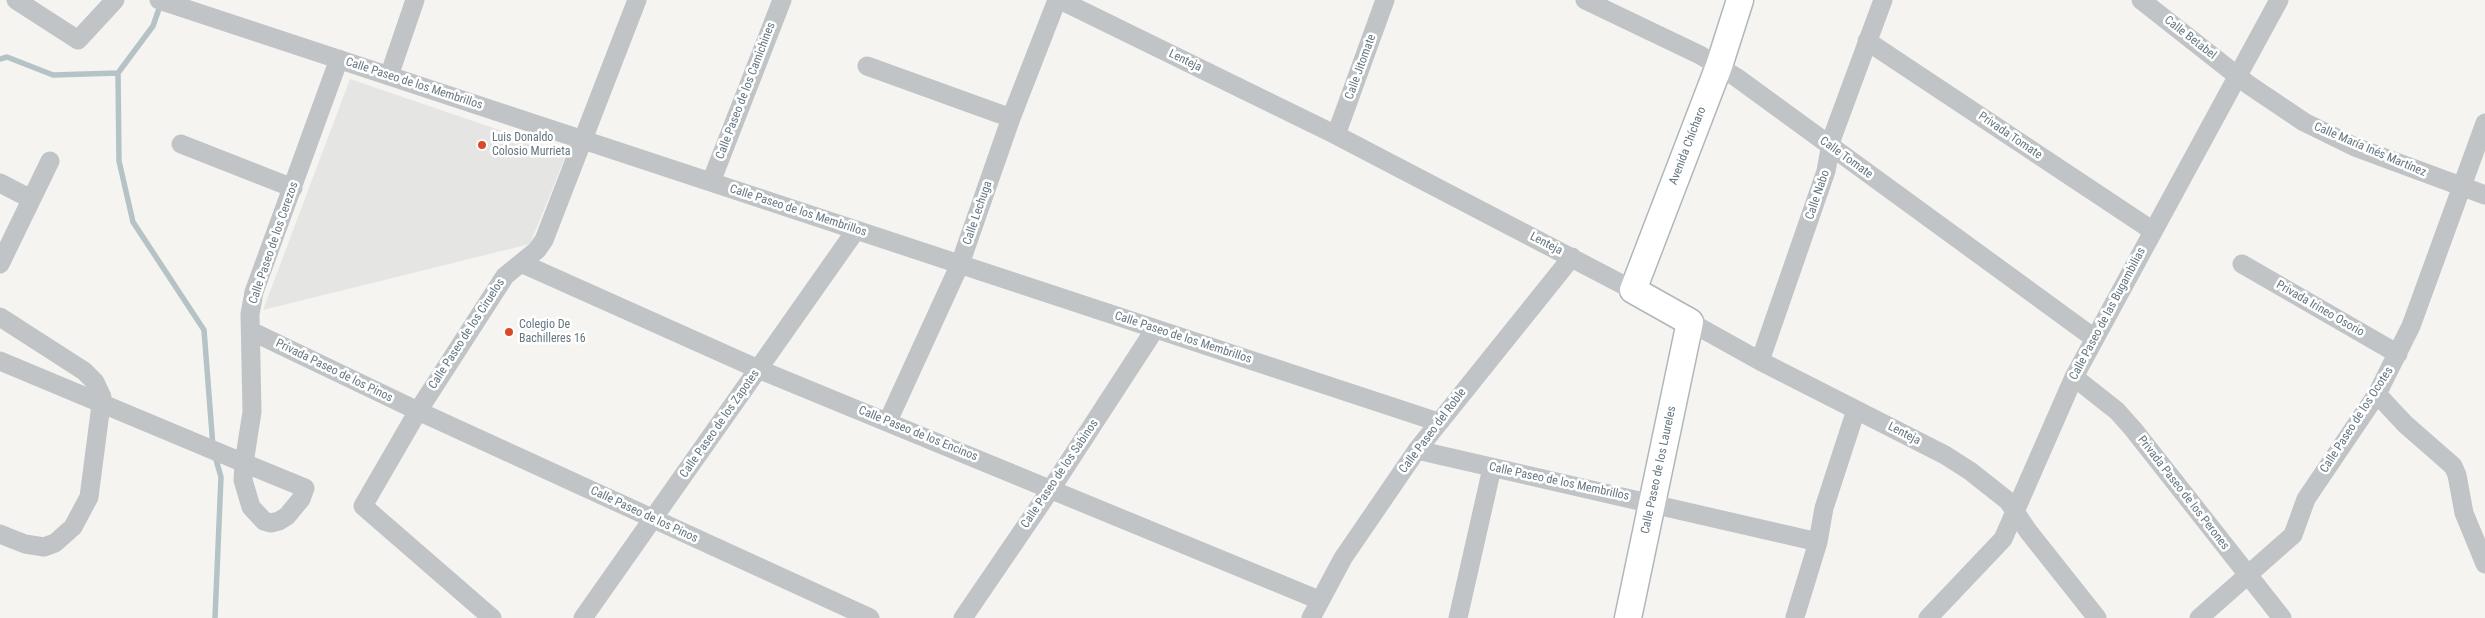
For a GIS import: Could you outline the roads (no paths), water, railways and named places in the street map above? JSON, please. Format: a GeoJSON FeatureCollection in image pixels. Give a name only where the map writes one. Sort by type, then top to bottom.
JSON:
{"type":"FeatureCollection","features":[{"type":"Feature","properties":{"kind":"street"},"geometry":{"type":"LineString","coordinates":[[16,0],[78,40],[114,0]]}},
{"type":"Feature","properties":{"kind":"street","name":"Calle Paseo de los Membrillos"},"geometry":{"type":"LineString","coordinates":[[159,0],[1438,422]]}},
{"type":"Feature","properties":{"kind":"street"},"geometry":{"type":"LineString","coordinates":[[388,76],[415,0]]}},
{"type":"Feature","properties":{"kind":"street","name":"Calle Paseo de los Ciruelos"},"geometry":{"type":"LineString","coordinates":[[492,618],[363,506],[418,411],[504,276],[537,250],[544,240],[637,0]]}},
{"type":"Feature","properties":{"kind":"street","name":"Calle Paseo de los Camichines"},"geometry":{"type":"LineString","coordinates":[[711,182],[782,0]]}},
{"type":"Feature","properties":{"kind":"street","name":"Calle Lechuga"},"geometry":{"type":"LineString","coordinates":[[888,421],[960,264],[1011,118],[1059,0]]}},
{"type":"Feature","properties":{"kind":"street","name":"Lenteja"},"geometry":{"type":"LineString","coordinates":[[1059,0],[1336,135],[1572,257],[1760,361],[1945,455],[1995,489],[2016,512],[2028,531],[2097,618]]}},
{"type":"Feature","properties":{"kind":"street","name":"Calle Jitomate"},"geometry":{"type":"LineString","coordinates":[[1336,135],[1385,0]]}},
{"type":"Feature","properties":{"kind":"street","name":"Calle Tomate"},"geometry":{"type":"LineString","coordinates":[[1585,0],[1719,66],[2094,338]]}},
{"type":"Feature","properties":{"kind":"street","name":"Avenida Chícharo"},"geometry":{"type":"LineString","coordinates":[[1633,290],[1719,66],[1740,0]]}},
{"type":"Feature","properties":{"kind":"street","name":"Calle Nabo"},"geometry":{"type":"LineString","coordinates":[[1760,361],[1826,171],[1834,133],[1883,0]]}},
{"type":"Feature","properties":{"kind":"street","name":"Calle Betabel"},"geometry":{"type":"LineString","coordinates":[[2142,0],[2238,76]]}},
{"type":"Feature","properties":{"kind":"street","name":"Calle Paseo de las Bugambilias"},"geometry":{"type":"LineString","coordinates":[[1928,618],[1997,548],[2016,512],[2074,377],[2094,338],[2279,0]]}},
{"type":"Feature","properties":{"kind":"street","name":"Privada Tomate"},"geometry":{"type":"LineString","coordinates":[[1867,41],[2153,231]]}},
{"type":"Feature","properties":{"kind":"street","name":"Calle Paseo de los Cerezos"},"geometry":{"type":"LineString","coordinates":[[0,361],[244,463],[252,412],[250,314],[254,292],[339,59]]}},
{"type":"Feature","properties":{"kind":"street"},"geometry":{"type":"LineString","coordinates":[[867,66],[1011,118]]}},
{"type":"Feature","properties":{"kind":"street","name":"Calle María Inés Martínez"},"geometry":{"type":"LineString","coordinates":[[2238,76],[2304,122],[2355,147],[2485,195]]}},
{"type":"Feature","properties":{"kind":"street","name":"Calle Paseo de los Ocotes"},"geometry":{"type":"LineString","coordinates":[[2199,618],[2293,536],[2306,498],[2377,394],[2411,326],[2485,123]]}},
{"type":"Feature","properties":{"kind":"street"},"geometry":{"type":"LineString","coordinates":[[181,144],[293,188]]}},
{"type":"Feature","properties":{"kind":"street"},"geometry":{"type":"LineString","coordinates":[[0,264],[50,161]]}},
{"type":"Feature","properties":{"kind":"street"},"geometry":{"type":"LineString","coordinates":[[0,183],[31,199]]}},
{"type":"Feature","properties":{"kind":"street","name":"Calle Paseo de los Zapotes"},"geometry":{"type":"LineString","coordinates":[[583,618],[856,230]]}},
{"type":"Feature","properties":{"kind":"street","name":"Calle Paseo del Roble"},"geometry":{"type":"LineString","coordinates":[[1311,618],[1343,558],[1417,450],[1572,257]]}},
{"type":"Feature","properties":{"kind":"street","name":"Calle Paseo de los Encinos"},"geometry":{"type":"LineString","coordinates":[[520,263],[758,369],[1319,600]]}},
{"type":"Feature","properties":{"kind":"street","name":"Privada Irineo Osorio"},"geometry":{"type":"LineString","coordinates":[[2242,264],[2398,354]]}},
{"type":"Feature","properties":{"kind":"street"},"geometry":{"type":"LineString","coordinates":[[0,317],[84,371],[100,390],[102,404],[89,497],[73,527],[55,544],[44,547],[25,544],[0,534]]}},
{"type":"Feature","properties":{"kind":"street","name":"Calle Paseo de los Laureles"},"geometry":{"type":"LineString","coordinates":[[1628,618],[1690,322]]}},
{"type":"Feature","properties":{"kind":"street","name":"Calle Paseo de los Sabinos"},"geometry":{"type":"LineString","coordinates":[[963,618],[1051,489],[1155,329]]}},
{"type":"Feature","properties":{"kind":"street","name":"Privada Paseo de los Pinos"},"geometry":{"type":"LineString","coordinates":[[251,331],[418,411]]}},
{"type":"Feature","properties":{"kind":"street","name":"Privada Paseo de los Perones"},"geometry":{"type":"LineString","coordinates":[[2074,377],[2117,411],[2133,429],[2282,618]]}},
{"type":"Feature","properties":{"kind":"street"},"geometry":{"type":"LineString","coordinates":[[2377,394],[2404,424],[2453,466],[2457,475],[2464,513],[2485,564]]}},
{"type":"Feature","properties":{"kind":"street"},"geometry":{"type":"LineString","coordinates":[[1795,617],[1818,542],[1824,508],[1856,410]]}},
{"type":"Feature","properties":{"kind":"street","name":"Calle Paseo de los Pinos"},"geometry":{"type":"LineString","coordinates":[[418,411],[870,618]]}},
{"type":"Feature","properties":{"kind":"street","name":"Calle Paseo de los Membrillos"},"geometry":{"type":"LineString","coordinates":[[1417,450],[1818,542]]}},
{"type":"Feature","properties":{"kind":"street"},"geometry":{"type":"LineString","coordinates":[[1458,618],[1492,468]]}},
{"type":"Feature","properties":{"kind":"waterway"},"geometry":{"type":"LineString","coordinates":[[0,59],[7,57],[53,75],[118,73],[153,26],[161,3]]}},
{"type":"Feature","properties":{"kind":"waterway"},"geometry":{"type":"LineString","coordinates":[[118,73],[119,161],[133,222],[204,330],[213,447]]}},
{"type":"Feature","properties":{"kind":"waterway"},"geometry":{"type":"LineString","coordinates":[[215,456],[221,477],[215,618]]}},
{"type":"Feature","properties":{"kind":"place","name":"Luis Donaldo Colosio Murrieta"},"geometry":{"type":"Point","coordinates":[482,145]}},
{"type":"Feature","properties":{"kind":"place","name":"Colegio De Bachilleres 16"},"geometry":{"type":"Point","coordinates":[509,332]}}]}
